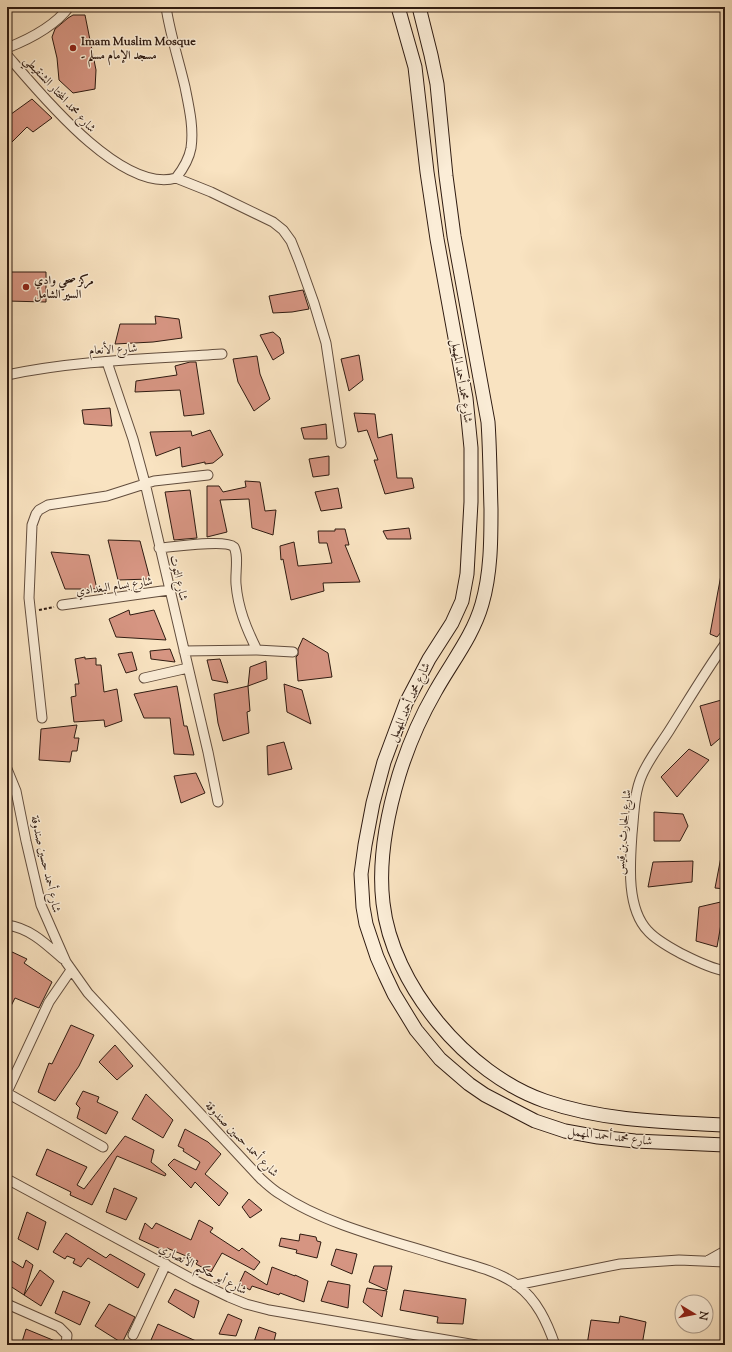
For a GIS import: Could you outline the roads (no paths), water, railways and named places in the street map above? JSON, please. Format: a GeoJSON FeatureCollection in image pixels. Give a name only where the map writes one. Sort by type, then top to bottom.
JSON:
{"type":"FeatureCollection","features":[{"type":"Feature","properties":{"kind":"main road","name":"شارع محمد أحمد المهمل"},"geometry":{"type":"LineString","coordinates":[[398,7],[415,68],[436,232],[466,398],[471,448],[471,502],[467,574],[462,601],[452,624],[429,659],[406,703],[384,762],[373,803],[361,874],[366,924],[377,957],[385,975],[394,994],[416,1030],[445,1063],[469,1084],[485,1095],[534,1121],[572,1133],[635,1141],[725,1145]]}},
{"type":"Feature","properties":{"kind":"main road","name":"شارع محمد أحمد المهمل"},"geometry":{"type":"LineString","coordinates":[[419,7],[437,84],[446,176],[454,236],[488,422],[490,449],[491,534],[488,571],[482,606],[469,636],[435,692],[414,734],[394,795],[386,836],[382,883],[382,902],[389,934],[399,961],[422,1002],[448,1035],[475,1059],[514,1087],[559,1106],[607,1115],[665,1123],[725,1125]]}},
{"type":"Feature","properties":{"kind":"street"},"geometry":{"type":"LineString","coordinates":[[7,48],[22,43],[45,30],[63,15],[69,7]]}},
{"type":"Feature","properties":{"kind":"street"},"geometry":{"type":"LineString","coordinates":[[166,7],[191,120],[191,148],[185,164],[176,178],[238,204],[274,222],[283,230],[291,241],[326,343],[341,443]]}},
{"type":"Feature","properties":{"kind":"street","name":"شارع محمد المختار الشنقيطي"},"geometry":{"type":"LineString","coordinates":[[7,55],[67,122],[87,141],[106,155],[124,166],[148,177],[161,180],[176,178]]}},
{"type":"Feature","properties":{"kind":"street","name":"شارع الأنعام"},"geometry":{"type":"LineString","coordinates":[[7,375],[57,366],[222,354]]}},
{"type":"Feature","properties":{"kind":"street","name":"شارع التوت"},"geometry":{"type":"LineString","coordinates":[[107,362],[131,433],[144,483],[208,752],[218,802]]}},
{"type":"Feature","properties":{"kind":"street"},"geometry":{"type":"LineString","coordinates":[[42,718],[30,611],[29,578],[32,525],[36,514],[39,510],[48,505],[107,496],[144,483],[166,479],[208,475]]}},
{"type":"Feature","properties":{"kind":"street"},"geometry":{"type":"LineString","coordinates":[[159,548],[215,543],[226,543],[234,547],[236,552],[236,583],[239,609],[257,650]]}},
{"type":"Feature","properties":{"kind":"street","name":"شارع بسام البغدادي"},"geometry":{"type":"LineString","coordinates":[[62,605],[169,590]]}},
{"type":"Feature","properties":{"kind":"street","name":"شارع الحارث بن قيس"},"geometry":{"type":"LineString","coordinates":[[725,644],[699,681],[641,776],[636,799],[630,868],[631,884],[636,911],[646,929],[654,937],[676,951],[708,966],[725,971]]}},
{"type":"Feature","properties":{"kind":"street"},"geometry":{"type":"LineString","coordinates":[[184,651],[257,650],[293,652]]}},
{"type":"Feature","properties":{"kind":"street"},"geometry":{"type":"LineString","coordinates":[[144,678],[188,668]]}},
{"type":"Feature","properties":{"kind":"street","name":"شارع أحمد حسين صندوقة"},"geometry":{"type":"LineString","coordinates":[[7,769],[16,791],[41,905],[68,966]]}},
{"type":"Feature","properties":{"kind":"street","name":"شارع أحمد حسين صندوقة"},"geometry":{"type":"LineString","coordinates":[[7,925],[23,929],[50,947],[68,966],[88,993],[256,1173],[280,1194],[301,1207],[356,1230],[490,1271],[516,1285],[533,1301],[540,1311],[547,1322],[556,1345]]}},
{"type":"Feature","properties":{"kind":"street"},"geometry":{"type":"LineString","coordinates":[[68,966],[49,1002],[7,1092],[103,1147]]}},
{"type":"Feature","properties":{"kind":"street","name":"شارع أبو حكيم الأنصاري"},"geometry":{"type":"LineString","coordinates":[[7,1179],[229,1297],[246,1304],[269,1310],[476,1345]]}},
{"type":"Feature","properties":{"kind":"street"},"geometry":{"type":"LineString","coordinates":[[708,1261],[725,1251]]}},
{"type":"Feature","properties":{"kind":"street"},"geometry":{"type":"LineString","coordinates":[[516,1285],[620,1264],[679,1260],[725,1262]]}},
{"type":"Feature","properties":{"kind":"street"},"geometry":{"type":"LineString","coordinates":[[133,1335],[166,1264]]}},
{"type":"Feature","properties":{"kind":"street"},"geometry":{"type":"LineString","coordinates":[[7,1304],[59,1327],[67,1335],[66,1345]]}},
{"type":"Feature","properties":{"kind":"place","name":"Imam Muslim Mosque - مسجد الإمام مسلم"},"geometry":{"type":"Point","coordinates":[73,48]}},
{"type":"Feature","properties":{"kind":"place","name":"مركز صحي وادي السير الشامل"},"geometry":{"type":"Point","coordinates":[26,287]}}]}
